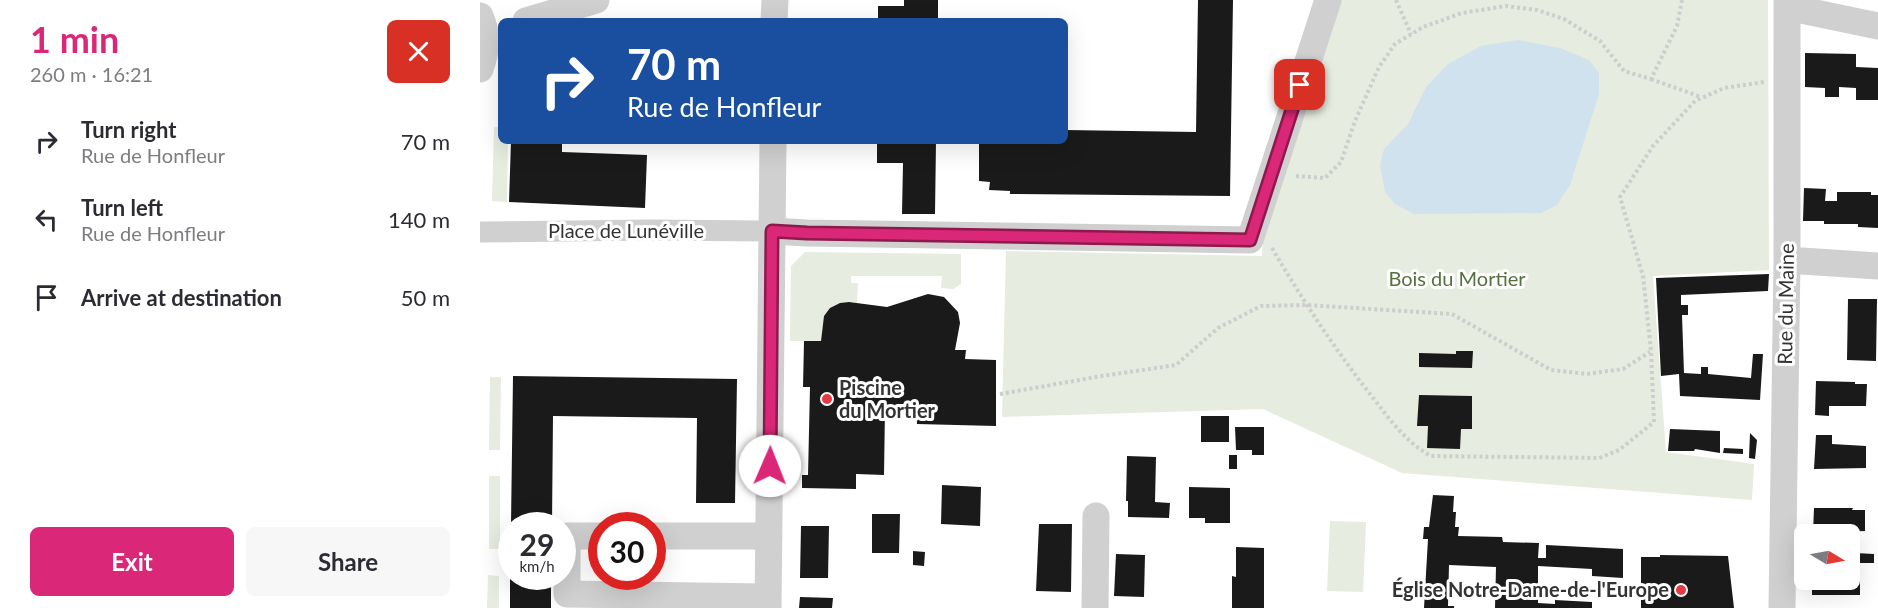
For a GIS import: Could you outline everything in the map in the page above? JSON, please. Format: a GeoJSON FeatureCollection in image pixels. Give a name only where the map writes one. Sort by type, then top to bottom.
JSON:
{"type":"FeatureCollection","features":[{"type":"Feature","properties":{"kind":"street"},"geometry":{"type":"LineString","coordinates":[[536,18],[596,0]]}},
{"type":"Feature","properties":{"kind":"street"},"geometry":{"type":"LineString","coordinates":[[774,0],[774,18]]}},
{"type":"Feature","properties":{"kind":"street"},"geometry":{"type":"LineString","coordinates":[[772,231],[1250,240],[1328,0]]}},
{"type":"Feature","properties":{"kind":"street"},"geometry":{"type":"LineString","coordinates":[[1787,3],[1878,26]]}},
{"type":"Feature","properties":{"kind":"street","name":"Rue du Maine"},"geometry":{"type":"LineString","coordinates":[[1782,608],[1787,260],[1787,3]]}},
{"type":"Feature","properties":{"kind":"street"},"geometry":{"type":"LineString","coordinates":[[480,69],[486,52],[489,27]]}},
{"type":"Feature","properties":{"kind":"street"},"geometry":{"type":"LineString","coordinates":[[588,536],[567,536],[567,594],[768,602],[773,144]]}},
{"type":"Feature","properties":{"kind":"street","name":"Place de Lunéville"},"geometry":{"type":"LineString","coordinates":[[480,232],[772,231]]}},
{"type":"Feature","properties":{"kind":"street"},"geometry":{"type":"LineString","coordinates":[[1787,260],[1878,266]]}},
{"type":"Feature","properties":{"kind":"street"},"geometry":{"type":"LineString","coordinates":[[1095,608],[1096,516]]}},
{"type":"Feature","properties":{"kind":"street"},"geometry":{"type":"LineString","coordinates":[[666,536],[769,536]]}},
{"type":"Feature","properties":{"kind":"path"},"geometry":{"type":"LineString","coordinates":[[1396,0],[1412,34]]}},
{"type":"Feature","properties":{"kind":"path"},"geometry":{"type":"LineString","coordinates":[[1651,79],[1677,26],[1682,0]]}},
{"type":"Feature","properties":{"kind":"path"},"geometry":{"type":"LineString","coordinates":[[1273,170],[1296,176],[1325,178],[1341,162],[1355,121],[1380,67],[1395,44],[1423,27],[1462,13],[1506,6],[1536,10],[1564,19],[1600,41],[1624,72],[1651,79],[1702,98]]}},
{"type":"Feature","properties":{"kind":"path"},"geometry":{"type":"LineString","coordinates":[[1256,222],[1306,305],[1345,363],[1395,427],[1419,450],[1431,456],[1599,458],[1619,450],[1654,422],[1651,351],[1642,276],[1620,197],[1653,146],[1695,101],[1724,88],[1788,78]]}},
{"type":"Feature","properties":{"kind":"path"},"geometry":{"type":"LineString","coordinates":[[999,394],[1176,365],[1218,328],[1261,306],[1306,305],[1452,314],[1551,370],[1587,374],[1623,369],[1651,351]]}},
{"type":"Feature","properties":{"kind":"green space","name":"Bois du Mortier"},"geometry":{"type":"Polygon","coordinates":[[[1341,0],[1768,0],[1769,270],[1653,276],[1666,452],[1754,464],[1752,500],[1402,473],[1263,409],[1002,417],[1006,251],[1262,256],[1263,236],[1341,0]]]}},
{"type":"Feature","properties":{"kind":"green space"},"geometry":{"type":"Polygon","coordinates":[[[494,127],[498,127],[498,144],[508,144],[507,202],[492,201],[494,127]]]}},
{"type":"Feature","properties":{"kind":"green space"},"geometry":{"type":"Polygon","coordinates":[[[805,252],[961,254],[961,284],[953,289],[941,288],[942,276],[851,276],[851,283],[858,283],[857,303],[843,303],[824,316],[821,341],[790,341],[791,266],[805,252]]]}},
{"type":"Feature","properties":{"kind":"green space"},"geometry":{"type":"Polygon","coordinates":[[[490,377],[501,377],[500,450],[489,450],[490,377]]]}},
{"type":"Feature","properties":{"kind":"green space"},"geometry":{"type":"Polygon","coordinates":[[[489,476],[500,476],[498,549],[489,549],[489,476]]]}},
{"type":"Feature","properties":{"kind":"green space"},"geometry":{"type":"Polygon","coordinates":[[[1330,521],[1366,522],[1363,592],[1327,591],[1330,521]]]}},
{"type":"Feature","properties":{"kind":"green space"},"geometry":{"type":"Polygon","coordinates":[[[488,575],[498,576],[499,608],[487,608],[488,575]]]}},
{"type":"Feature","properties":{"kind":"water"},"geometry":{"type":"Polygon","coordinates":[[[1518,40],[1560,48],[1589,60],[1599,73],[1599,94],[1570,185],[1557,205],[1541,213],[1414,214],[1395,204],[1385,192],[1380,165],[1384,149],[1408,124],[1426,87],[1448,64],[1481,46],[1518,40]]]}},
{"type":"Feature","properties":{"kind":"building"},"geometry":{"type":"Polygon","coordinates":[[[904,0],[938,0],[938,18],[878,18],[878,6],[904,6],[904,0]]]}},
{"type":"Feature","properties":{"kind":"building"},"geometry":{"type":"Polygon","coordinates":[[[1198,0],[1233,0],[1230,196],[1010,194],[1010,191],[989,190],[990,182],[979,181],[979,144],[1068,144],[1068,130],[1196,132],[1198,0]]]}},
{"type":"Feature","properties":{"kind":"building"},"geometry":{"type":"Polygon","coordinates":[[[1805,53],[1856,54],[1856,67],[1878,68],[1878,100],[1856,100],[1856,88],[1839,87],[1839,97],[1825,97],[1825,88],[1805,87],[1805,53]]]}},
{"type":"Feature","properties":{"kind":"building"},"geometry":{"type":"Polygon","coordinates":[[[511,144],[562,144],[562,152],[647,155],[645,208],[509,202],[511,144]]]}},
{"type":"Feature","properties":{"kind":"building"},"geometry":{"type":"Polygon","coordinates":[[[877,144],[936,144],[935,214],[902,214],[903,163],[877,163],[877,144]]]}},
{"type":"Feature","properties":{"kind":"building"},"geometry":{"type":"Polygon","coordinates":[[[1804,188],[1826,189],[1825,201],[1837,201],[1837,192],[1871,192],[1871,195],[1878,195],[1878,228],[1858,227],[1858,224],[1824,224],[1824,221],[1803,221],[1804,188]]]}},
{"type":"Feature","properties":{"kind":"building"},"geometry":{"type":"Polygon","coordinates":[[[1769,274],[1768,291],[1681,295],[1681,305],[1688,305],[1688,315],[1682,315],[1684,373],[1701,374],[1701,367],[1708,367],[1708,374],[1751,378],[1753,354],[1763,354],[1760,400],[1680,396],[1679,374],[1661,376],[1656,278],[1769,274]]]}},
{"type":"Feature","properties":{"kind":"building"},"geometry":{"type":"Polygon","coordinates":[[[928,294],[944,297],[958,312],[960,323],[955,350],[966,350],[965,359],[996,360],[996,426],[917,424],[916,408],[885,408],[884,475],[856,474],[856,489],[802,488],[802,475],[808,475],[810,387],[803,387],[804,341],[821,341],[824,316],[830,308],[840,303],[887,307],[928,294]]]}},
{"type":"Feature","properties":{"kind":"building"},"geometry":{"type":"Polygon","coordinates":[[[1848,299],[1877,299],[1876,361],[1847,360],[1848,299]]]}},
{"type":"Feature","properties":{"kind":"building"},"geometry":{"type":"Polygon","coordinates":[[[1456,351],[1473,351],[1472,368],[1419,367],[1419,353],[1456,354],[1456,351]]]}},
{"type":"Feature","properties":{"kind":"building"},"geometry":{"type":"Polygon","coordinates":[[[513,376],[737,379],[735,503],[696,503],[697,418],[553,416],[552,512],[511,512],[513,376]]]}},
{"type":"Feature","properties":{"kind":"building"},"geometry":{"type":"Polygon","coordinates":[[[1816,381],[1867,384],[1866,406],[1829,406],[1829,416],[1815,415],[1816,381]]]}},
{"type":"Feature","properties":{"kind":"building"},"geometry":{"type":"Polygon","coordinates":[[[1419,395],[1472,396],[1472,429],[1461,429],[1460,449],[1427,448],[1428,426],[1417,426],[1419,395]]]}},
{"type":"Feature","properties":{"kind":"building"},"geometry":{"type":"Polygon","coordinates":[[[1201,416],[1229,416],[1229,442],[1201,442],[1201,416]]]}},
{"type":"Feature","properties":{"kind":"building"},"geometry":{"type":"Polygon","coordinates":[[[1235,427],[1264,427],[1264,455],[1252,455],[1252,450],[1236,450],[1235,427]]]}},
{"type":"Feature","properties":{"kind":"building"},"geometry":{"type":"Polygon","coordinates":[[[1670,429],[1720,431],[1720,453],[1695,449],[1694,451],[1668,451],[1670,429]]]}},
{"type":"Feature","properties":{"kind":"building"},"geometry":{"type":"Polygon","coordinates":[[[1750,433],[1757,440],[1755,459],[1749,458],[1750,433]]]}},
{"type":"Feature","properties":{"kind":"building"},"geometry":{"type":"Polygon","coordinates":[[[1816,435],[1832,435],[1832,444],[1866,446],[1866,468],[1814,469],[1816,435]]]}},
{"type":"Feature","properties":{"kind":"building"},"geometry":{"type":"Polygon","coordinates":[[[1724,448],[1743,449],[1743,454],[1723,453],[1724,448]]]}},
{"type":"Feature","properties":{"kind":"building"},"geometry":{"type":"Polygon","coordinates":[[[1229,455],[1237,455],[1237,469],[1229,469],[1229,455]]]}},
{"type":"Feature","properties":{"kind":"building"},"geometry":{"type":"Polygon","coordinates":[[[1127,456],[1156,457],[1155,502],[1170,503],[1169,518],[1128,517],[1127,456]]]}},
{"type":"Feature","properties":{"kind":"building"},"geometry":{"type":"Polygon","coordinates":[[[942,485],[981,487],[980,526],[941,524],[942,485]]]}},
{"type":"Feature","properties":{"kind":"building"},"geometry":{"type":"Polygon","coordinates":[[[1189,487],[1230,488],[1230,523],[1205,523],[1205,518],[1189,518],[1189,487]]]}},
{"type":"Feature","properties":{"kind":"building"},"geometry":{"type":"Polygon","coordinates":[[[1433,495],[1454,496],[1453,512],[1456,512],[1455,527],[1459,527],[1458,536],[1502,537],[1503,542],[1539,543],[1538,558],[1546,558],[1546,545],[1623,549],[1623,578],[1592,576],[1592,569],[1538,566],[1538,603],[1555,604],[1555,600],[1592,602],[1592,608],[1495,608],[1496,567],[1449,565],[1448,606],[1454,606],[1454,608],[1424,608],[1428,539],[1423,539],[1424,527],[1429,527],[1433,495]]]}},
{"type":"Feature","properties":{"kind":"building"},"geometry":{"type":"Polygon","coordinates":[[[1814,508],[1865,510],[1865,531],[1860,531],[1860,524],[1813,524],[1814,508]]]}},
{"type":"Feature","properties":{"kind":"building"},"geometry":{"type":"Polygon","coordinates":[[[872,514],[900,514],[899,553],[872,553],[872,514]]]}},
{"type":"Feature","properties":{"kind":"building"},"geometry":{"type":"Polygon","coordinates":[[[1039,524],[1072,524],[1071,592],[1036,591],[1039,524]]]}},
{"type":"Feature","properties":{"kind":"building"},"geometry":{"type":"Polygon","coordinates":[[[801,526],[829,526],[828,578],[800,578],[801,526]]]}},
{"type":"Feature","properties":{"kind":"building"},"geometry":{"type":"Polygon","coordinates":[[[1236,547],[1264,548],[1264,608],[1232,608],[1232,576],[1236,577],[1236,547]]]}},
{"type":"Feature","properties":{"kind":"building"},"geometry":{"type":"Polygon","coordinates":[[[913,551],[925,552],[924,566],[913,565],[913,551]]]}},
{"type":"Feature","properties":{"kind":"building"},"geometry":{"type":"Polygon","coordinates":[[[1860,553],[1874,554],[1874,563],[1860,563],[1860,553]]]}},
{"type":"Feature","properties":{"kind":"building"},"geometry":{"type":"Polygon","coordinates":[[[1116,554],[1145,555],[1144,597],[1114,596],[1116,554]]]}},
{"type":"Feature","properties":{"kind":"building","name":"Église Notre-Dame-de-l'Europe"},"geometry":{"type":"Polygon","coordinates":[[[1660,555],[1728,556],[1734,608],[1641,608],[1641,557],[1660,557],[1660,555]]]}},
{"type":"Feature","properties":{"kind":"building"},"geometry":{"type":"Polygon","coordinates":[[[510,590],[551,590],[551,608],[510,608],[510,590]]]}},
{"type":"Feature","properties":{"kind":"building"},"geometry":{"type":"Polygon","coordinates":[[[1812,590],[1860,590],[1860,595],[1812,595],[1812,590]]]}},
{"type":"Feature","properties":{"kind":"building"},"geometry":{"type":"Polygon","coordinates":[[[800,597],[833,598],[832,608],[799,608],[800,597]]]}},
{"type":"Feature","properties":{"kind":"place","name":"Piscine du Mortier"},"geometry":{"type":"Point","coordinates":[827,399]}},
{"type":"Feature","properties":{"kind":"place","name":"Église Notre-Dame-de-l'Europe"},"geometry":{"type":"Point","coordinates":[1681,590]}},
{"type":"Feature","properties":{"kind":"route"},"geometry":{"type":"LineString","coordinates":[[770,466],[772,231],[1250,240],[1300,85]]}}]}
